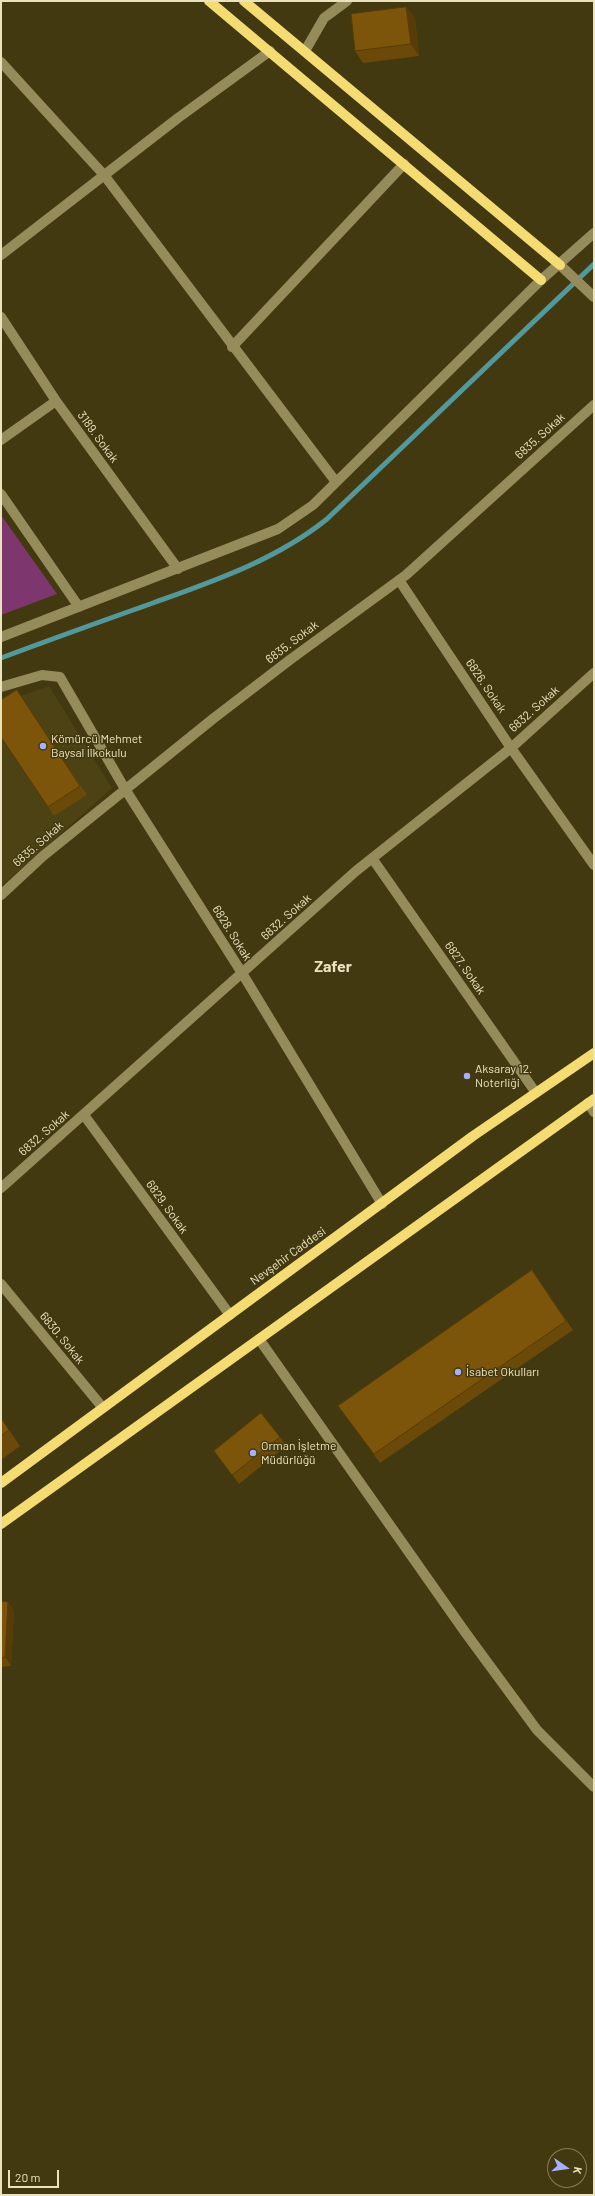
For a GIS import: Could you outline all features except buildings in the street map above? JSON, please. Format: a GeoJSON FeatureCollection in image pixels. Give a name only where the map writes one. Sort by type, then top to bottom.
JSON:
{"type":"FeatureCollection","features":[{"type":"Feature","properties":{"kind":"main road"},"geometry":{"type":"LineString","coordinates":[[208,1],[270,51],[541,280]]}},
{"type":"Feature","properties":{"kind":"main road"},"geometry":{"type":"LineString","coordinates":[[244,1],[560,265]]}},
{"type":"Feature","properties":{"kind":"main road","name":"Nevşehir Caddesi"},"geometry":{"type":"LineString","coordinates":[[1,1483],[382,1204],[594,1053]]}},
{"type":"Feature","properties":{"kind":"main road"},"geometry":{"type":"LineString","coordinates":[[1,1524],[591,1101]]}},
{"type":"Feature","properties":{"kind":"street"},"geometry":{"type":"LineString","coordinates":[[305,51],[324,18],[347,1]]}},
{"type":"Feature","properties":{"kind":"street"},"geometry":{"type":"LineString","coordinates":[[1,255],[104,175],[270,51]]}},
{"type":"Feature","properties":{"kind":"street"},"geometry":{"type":"LineString","coordinates":[[1,62],[104,175],[232,347],[336,482]]}},
{"type":"Feature","properties":{"kind":"street"},"geometry":{"type":"LineString","coordinates":[[232,347],[404,164]]}},
{"type":"Feature","properties":{"kind":"street"},"geometry":{"type":"LineString","coordinates":[[1,637],[278,529],[313,505],[541,280],[560,265],[594,233]]}},
{"type":"Feature","properties":{"kind":"street"},"geometry":{"type":"LineString","coordinates":[[560,265],[591,294]]}},
{"type":"Feature","properties":{"kind":"street","name":"3189. Sokak"},"geometry":{"type":"LineString","coordinates":[[1,317],[56,401],[178,569]]}},
{"type":"Feature","properties":{"kind":"street"},"geometry":{"type":"LineString","coordinates":[[1,440],[56,401]]}},
{"type":"Feature","properties":{"kind":"street","name":"6835. Sokak"},"geometry":{"type":"LineString","coordinates":[[1,895],[43,856],[125,789],[291,659],[400,580],[594,405]]}},
{"type":"Feature","properties":{"kind":"street"},"geometry":{"type":"LineString","coordinates":[[1,494],[79,607]]}},
{"type":"Feature","properties":{"kind":"street","name":"6826. Sokak"},"geometry":{"type":"LineString","coordinates":[[400,580],[511,748],[594,865]]}},
{"type":"Feature","properties":{"kind":"street","name":"6832. Sokak"},"geometry":{"type":"LineString","coordinates":[[1,1188],[372,858],[511,748],[594,673]]}},
{"type":"Feature","properties":{"kind":"street","name":"6828. Sokak"},"geometry":{"type":"LineString","coordinates":[[1,687],[27,678],[42,675],[60,677],[125,789],[242,973],[382,1204]]}},
{"type":"Feature","properties":{"kind":"street","name":"6827. Sokak"},"geometry":{"type":"LineString","coordinates":[[372,858],[536,1093]]}},
{"type":"Feature","properties":{"kind":"street"},"geometry":{"type":"LineString","coordinates":[[591,1101],[594,1112]]}},
{"type":"Feature","properties":{"kind":"street","name":"6829. Sokak"},"geometry":{"type":"LineString","coordinates":[[84,1115],[230,1315]]}},
{"type":"Feature","properties":{"kind":"street","name":"6830. Sokak"},"geometry":{"type":"LineString","coordinates":[[1,1284],[103,1408]]}},
{"type":"Feature","properties":{"kind":"street"},"geometry":{"type":"LineString","coordinates":[[260,1339],[465,1632],[537,1730],[594,1787]]}},
{"type":"Feature","properties":{"kind":"shaded area"},"geometry":{"type":"Polygon","coordinates":[[[1,515],[57,594],[1,615],[1,515]]]}},
{"type":"Feature","properties":{"kind":"shaded area","name":"Kömürcü Mehmet Baysal İlkokulu"},"geometry":{"type":"Polygon","coordinates":[[[49,686],[112,788],[1,886],[1,703],[49,686]]]}},
{"type":"Feature","properties":{"kind":"waterway"},"geometry":{"type":"LineString","coordinates":[[1,658],[221,578],[266,558],[307,533],[327,519],[594,264]]}},
{"type":"Feature","properties":{"kind":"place","name":"Kömürcü Mehmet Baysal İlkokulu"},"geometry":{"type":"Point","coordinates":[43,746]}},
{"type":"Feature","properties":{"kind":"place","name":"Aksaray 12. Noterliği"},"geometry":{"type":"Point","coordinates":[467,1076]}},
{"type":"Feature","properties":{"kind":"place","name":"İsabet Okulları"},"geometry":{"type":"Point","coordinates":[458,1372]}},
{"type":"Feature","properties":{"kind":"place","name":"Orman İşletme Müdürlüğü"},"geometry":{"type":"Point","coordinates":[253,1453]}},
{"type":"Feature","properties":{"kind":"district","name":"Zafer"},"geometry":{"type":"Point","coordinates":[333,967]}}]}
